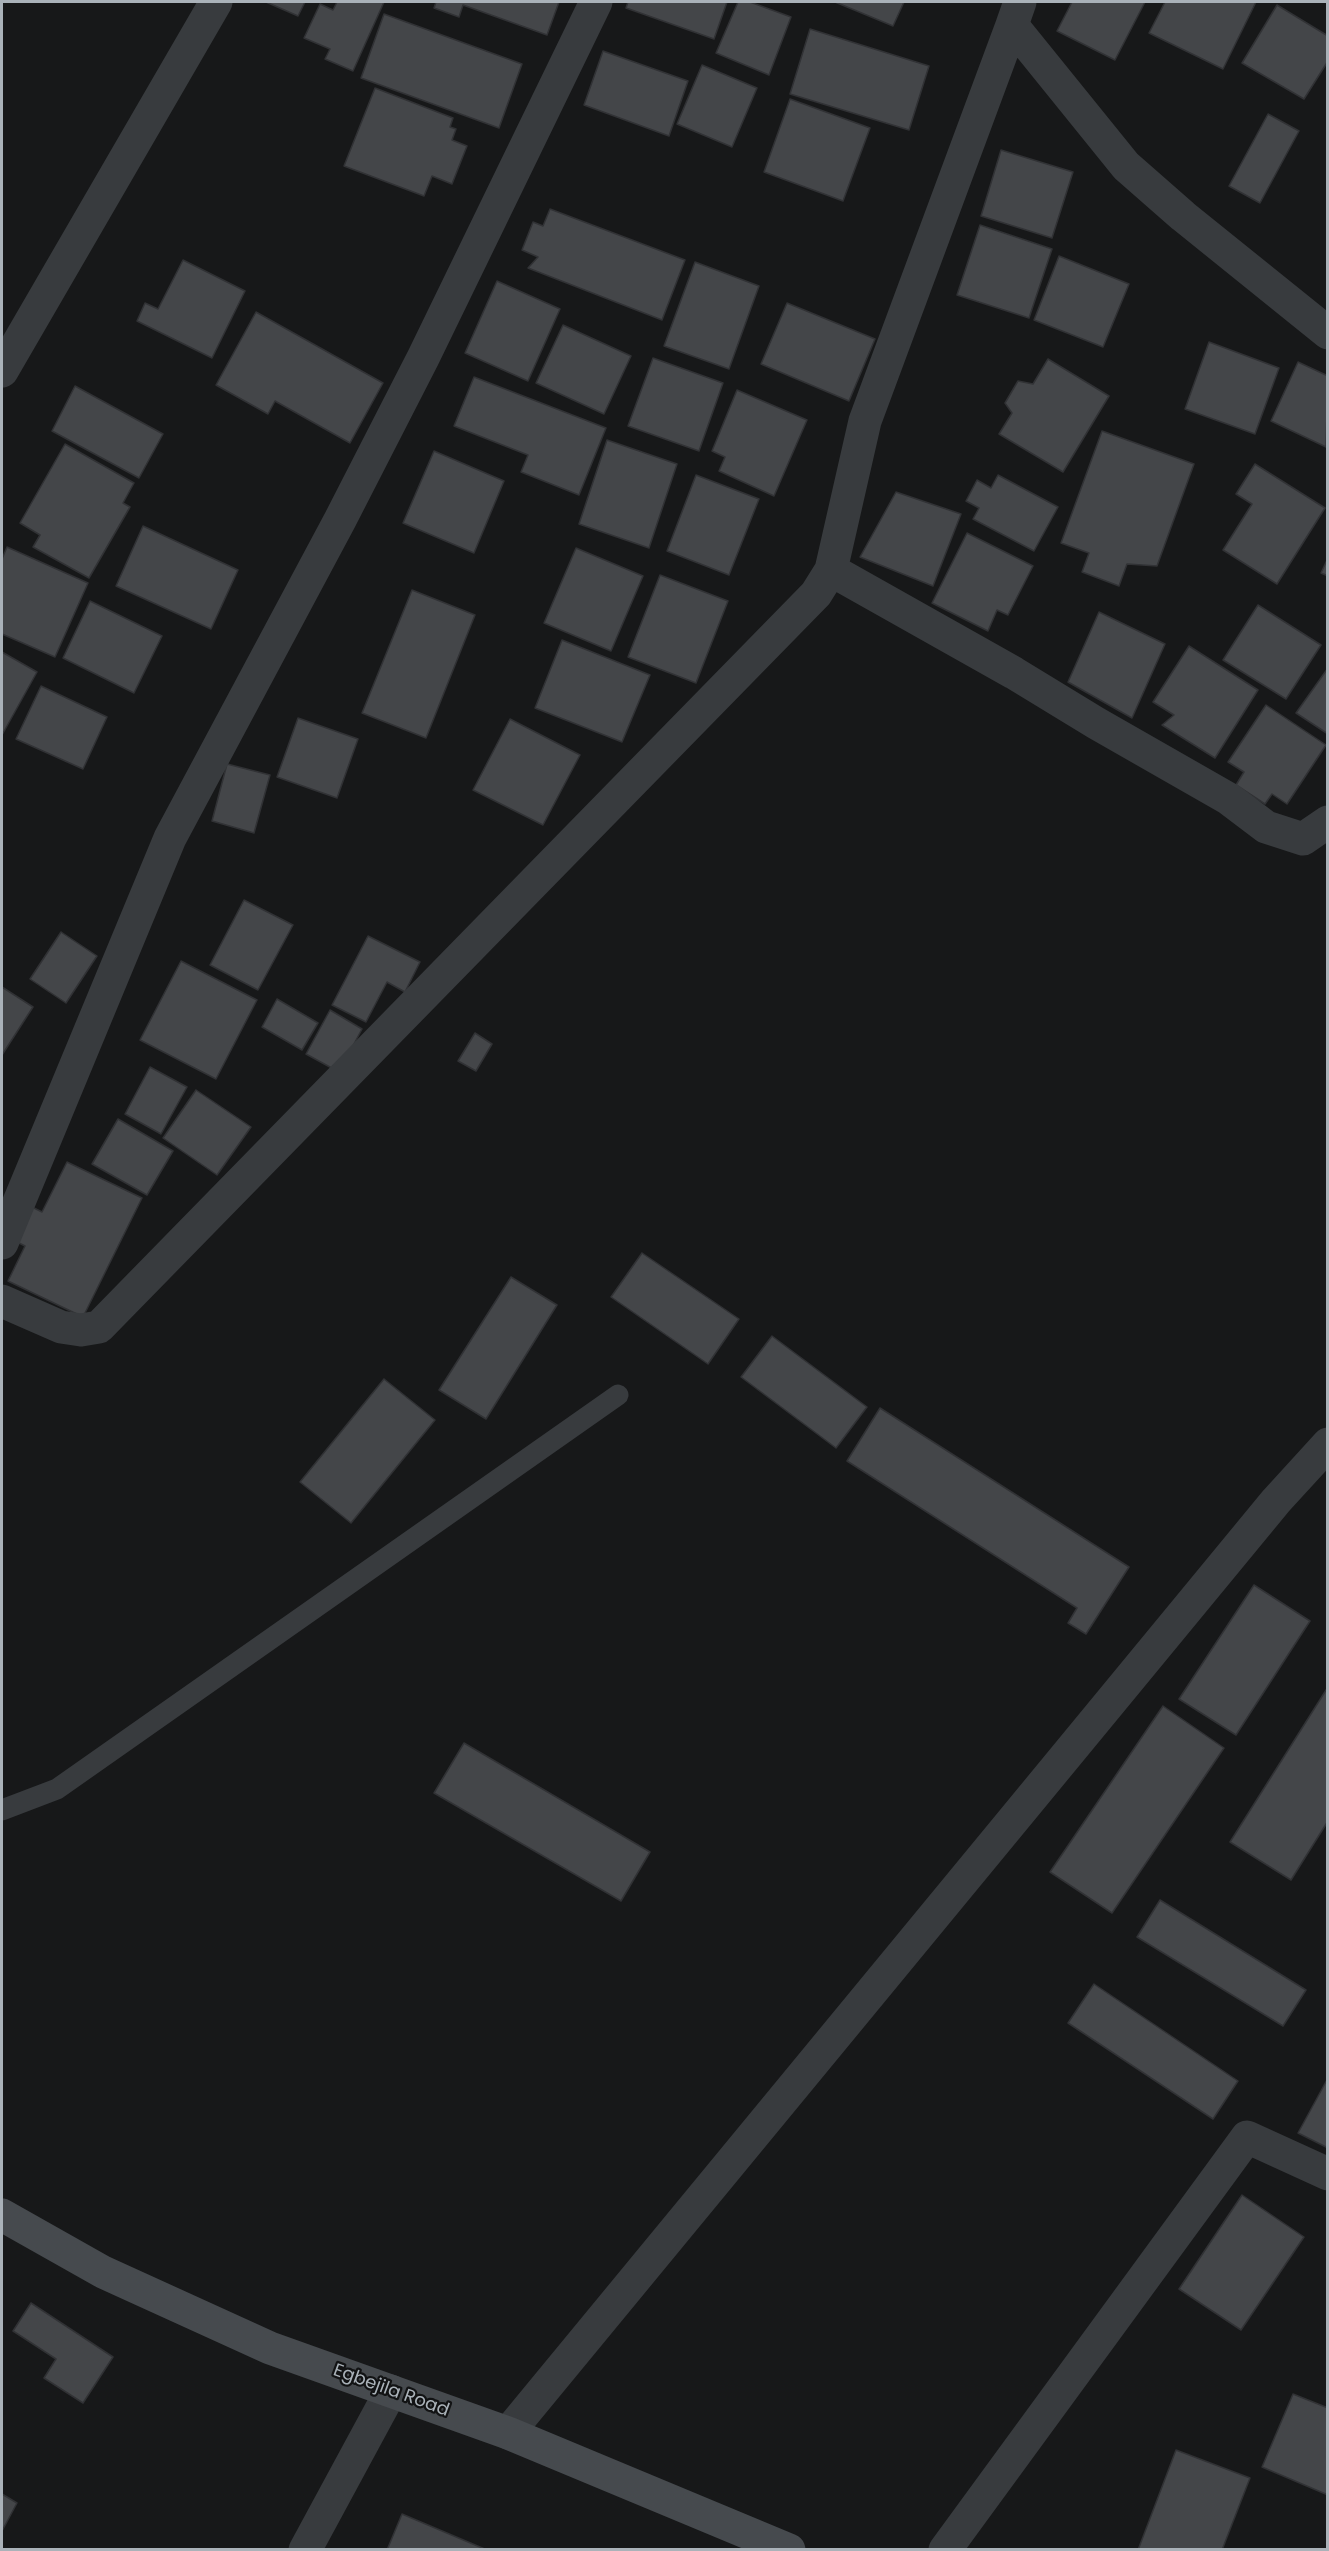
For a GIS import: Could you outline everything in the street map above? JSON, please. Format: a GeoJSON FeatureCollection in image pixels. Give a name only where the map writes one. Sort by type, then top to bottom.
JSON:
{"type":"FeatureCollection","features":[{"type":"Feature","properties":{"kind":"street"},"geometry":{"type":"LineString","coordinates":[[2,371],[216,2]]}},
{"type":"Feature","properties":{"kind":"street"},"geometry":{"type":"LineString","coordinates":[[2,1243],[170,838],[340,519],[417,368],[596,2]]}},
{"type":"Feature","properties":{"kind":"street"},"geometry":{"type":"LineString","coordinates":[[1016,14],[1126,166],[1183,216],[1328,333]]}},
{"type":"Feature","properties":{"kind":"street"},"geometry":{"type":"LineString","coordinates":[[2,1301],[61,1327],[81,1330],[99,1327],[816,594],[831,570],[866,422],[1016,14]]}},
{"type":"Feature","properties":{"kind":"street"},"geometry":{"type":"LineString","coordinates":[[831,570],[1014,673],[1229,799],[1266,827],[1319,839]]}},
{"type":"Feature","properties":{"kind":"street"},"geometry":{"type":"LineString","coordinates":[[508,2433],[1276,1501],[1328,1443]]}},
{"type":"Feature","properties":{"kind":"street"},"geometry":{"type":"LineString","coordinates":[[945,2550],[1248,2138],[1328,2174]]}},
{"type":"Feature","properties":{"kind":"street","name":"Egbejila Road"},"geometry":{"type":"LineString","coordinates":[[2,2215],[103,2272],[270,2348],[508,2433],[789,2550]]}},
{"type":"Feature","properties":{"kind":"street"},"geometry":{"type":"LineString","coordinates":[[305,2550],[391,2391]]}},
{"type":"Feature","properties":{"kind":"lane"},"geometry":{"type":"LineString","coordinates":[[2,1810],[57,1790],[618,1395]]}},
{"type":"Feature","properties":{"kind":"building"},"geometry":{"type":"Polygon","coordinates":[[[266,2],[305,2],[298,16],[266,2]]]}},
{"type":"Feature","properties":{"kind":"building"},"geometry":{"type":"Polygon","coordinates":[[[337,2],[384,2],[353,71],[325,59],[330,49],[304,38],[320,4],[333,10],[337,2]]]}},
{"type":"Feature","properties":{"kind":"building"},"geometry":{"type":"Polygon","coordinates":[[[436,2],[559,2],[547,35],[463,5],[459,17],[434,8],[436,2]]]}},
{"type":"Feature","properties":{"kind":"building"},"geometry":{"type":"Polygon","coordinates":[[[628,2],[727,2],[714,39],[626,8],[628,2]]]}},
{"type":"Feature","properties":{"kind":"building"},"geometry":{"type":"Polygon","coordinates":[[[738,2],[750,2],[791,17],[769,75],[716,53],[738,2]]]}},
{"type":"Feature","properties":{"kind":"building"},"geometry":{"type":"Polygon","coordinates":[[[835,2],[904,2],[893,26],[835,2]]]}},
{"type":"Feature","properties":{"kind":"building"},"geometry":{"type":"Polygon","coordinates":[[[1072,2],[1145,2],[1115,60],[1057,31],[1072,2]]]}},
{"type":"Feature","properties":{"kind":"building"},"geometry":{"type":"Polygon","coordinates":[[[1165,2],[1256,2],[1223,69],[1149,33],[1165,2]]]}},
{"type":"Feature","properties":{"kind":"building"},"geometry":{"type":"Polygon","coordinates":[[[1277,5],[1328,36],[1328,61],[1304,99],[1242,63],[1277,5]]]}},
{"type":"Feature","properties":{"kind":"building"},"geometry":{"type":"Polygon","coordinates":[[[384,14],[522,64],[499,128],[361,78],[384,14]]]}},
{"type":"Feature","properties":{"kind":"building"},"geometry":{"type":"Polygon","coordinates":[[[810,29],[929,66],[909,130],[790,94],[810,29]]]}},
{"type":"Feature","properties":{"kind":"building"},"geometry":{"type":"Polygon","coordinates":[[[603,51],[688,81],[669,136],[584,105],[603,51]]]}},
{"type":"Feature","properties":{"kind":"building"},"geometry":{"type":"Polygon","coordinates":[[[702,65],[757,88],[732,147],[677,124],[702,65]]]}},
{"type":"Feature","properties":{"kind":"building"},"geometry":{"type":"Polygon","coordinates":[[[375,88],[453,118],[450,127],[456,129],[452,140],[467,146],[452,184],[432,176],[424,196],[344,166],[375,88]]]}},
{"type":"Feature","properties":{"kind":"building"},"geometry":{"type":"Polygon","coordinates":[[[790,99],[870,128],[843,201],[764,172],[790,99]]]}},
{"type":"Feature","properties":{"kind":"building"},"geometry":{"type":"Polygon","coordinates":[[[1268,114],[1299,131],[1260,203],[1229,186],[1268,114]]]}},
{"type":"Feature","properties":{"kind":"building"},"geometry":{"type":"Polygon","coordinates":[[[1001,150],[1073,172],[1052,238],[981,216],[1001,150]]]}},
{"type":"Feature","properties":{"kind":"building"},"geometry":{"type":"Polygon","coordinates":[[[550,209],[685,260],[662,320],[528,268],[538,257],[522,250],[533,222],[543,226],[550,209]]]}},
{"type":"Feature","properties":{"kind":"building"},"geometry":{"type":"Polygon","coordinates":[[[980,225],[1052,249],[1029,318],[957,295],[980,225]]]}},
{"type":"Feature","properties":{"kind":"building"},"geometry":{"type":"Polygon","coordinates":[[[1059,256],[1129,284],[1103,347],[1034,320],[1059,256]]]}},
{"type":"Feature","properties":{"kind":"building"},"geometry":{"type":"Polygon","coordinates":[[[183,260],[245,291],[212,358],[137,321],[145,303],[158,309],[183,260]]]}},
{"type":"Feature","properties":{"kind":"building"},"geometry":{"type":"Polygon","coordinates":[[[695,262],[759,286],[729,369],[664,346],[695,262]]]}},
{"type":"Feature","properties":{"kind":"building"},"geometry":{"type":"Polygon","coordinates":[[[497,281],[560,309],[528,381],[465,353],[497,281]]]}},
{"type":"Feature","properties":{"kind":"building"},"geometry":{"type":"Polygon","coordinates":[[[787,303],[875,339],[849,401],[761,364],[787,303]]]}},
{"type":"Feature","properties":{"kind":"building"},"geometry":{"type":"Polygon","coordinates":[[[256,312],[383,383],[350,443],[275,401],[268,414],[216,385],[256,312]]]}},
{"type":"Feature","properties":{"kind":"building"},"geometry":{"type":"Polygon","coordinates":[[[563,325],[631,356],[604,414],[536,383],[563,325]]]}},
{"type":"Feature","properties":{"kind":"building"},"geometry":{"type":"Polygon","coordinates":[[[1209,342],[1279,368],[1255,434],[1185,409],[1209,342]]]}},
{"type":"Feature","properties":{"kind":"building"},"geometry":{"type":"Polygon","coordinates":[[[653,358],[723,383],[699,451],[628,426],[653,358]]]}},
{"type":"Feature","properties":{"kind":"building"},"geometry":{"type":"Polygon","coordinates":[[[1048,359],[1109,396],[1063,472],[999,434],[1012,413],[1005,403],[1018,381],[1033,384],[1048,359]]]}},
{"type":"Feature","properties":{"kind":"building"},"geometry":{"type":"Polygon","coordinates":[[[1298,362],[1328,376],[1326,447],[1271,421],[1298,362]]]}},
{"type":"Feature","properties":{"kind":"building"},"geometry":{"type":"Polygon","coordinates":[[[474,377],[606,428],[579,495],[521,472],[528,455],[454,426],[474,377]]]}},
{"type":"Feature","properties":{"kind":"building"},"geometry":{"type":"Polygon","coordinates":[[[75,386],[163,434],[139,478],[52,431],[75,386]]]}},
{"type":"Feature","properties":{"kind":"building"},"geometry":{"type":"Polygon","coordinates":[[[737,390],[807,420],[774,496],[719,471],[725,457],[712,451],[737,390]]]}},
{"type":"Feature","properties":{"kind":"building"},"geometry":{"type":"Polygon","coordinates":[[[1102,431],[1194,464],[1157,566],[1127,564],[1119,586],[1082,572],[1089,553],[1061,543],[1102,431]]]}},
{"type":"Feature","properties":{"kind":"building"},"geometry":{"type":"Polygon","coordinates":[[[607,440],[677,464],[649,548],[579,524],[607,440]]]}},
{"type":"Feature","properties":{"kind":"building"},"geometry":{"type":"Polygon","coordinates":[[[65,444],[134,483],[123,503],[130,507],[89,578],[33,547],[40,535],[20,523],[65,444]]]}},
{"type":"Feature","properties":{"kind":"building"},"geometry":{"type":"Polygon","coordinates":[[[434,451],[504,481],[474,553],[403,523],[434,451]]]}},
{"type":"Feature","properties":{"kind":"building"},"geometry":{"type":"Polygon","coordinates":[[[1255,464],[1325,508],[1277,584],[1223,550],[1252,504],[1236,494],[1255,464]]]}},
{"type":"Feature","properties":{"kind":"building"},"geometry":{"type":"Polygon","coordinates":[[[696,475],[759,499],[729,575],[667,551],[696,475]]]}},
{"type":"Feature","properties":{"kind":"building"},"geometry":{"type":"Polygon","coordinates":[[[998,475],[1058,507],[1034,551],[973,519],[979,508],[966,501],[977,480],[991,488],[998,475]]]}},
{"type":"Feature","properties":{"kind":"building"},"geometry":{"type":"Polygon","coordinates":[[[896,492],[961,514],[933,586],[860,557],[896,492]]]}},
{"type":"Feature","properties":{"kind":"building"},"geometry":{"type":"Polygon","coordinates":[[[143,526],[238,570],[211,629],[116,586],[143,526]]]}},
{"type":"Feature","properties":{"kind":"building"},"geometry":{"type":"Polygon","coordinates":[[[967,533],[1033,566],[1008,615],[997,610],[988,631],[932,603],[967,533]]]}},
{"type":"Feature","properties":{"kind":"building"},"geometry":{"type":"Polygon","coordinates":[[[7,547],[88,583],[55,657],[2,634],[2,559],[7,547]]]}},
{"type":"Feature","properties":{"kind":"building"},"geometry":{"type":"Polygon","coordinates":[[[576,548],[643,576],[611,651],[544,623],[576,548]]]}},
{"type":"Feature","properties":{"kind":"building"},"geometry":{"type":"Polygon","coordinates":[[[1328,558],[1328,576],[1321,573],[1328,558]]]}},
{"type":"Feature","properties":{"kind":"building"},"geometry":{"type":"Polygon","coordinates":[[[660,575],[728,601],[696,683],[628,657],[660,575]]]}},
{"type":"Feature","properties":{"kind":"building"},"geometry":{"type":"Polygon","coordinates":[[[412,590],[475,615],[426,738],[362,713],[412,590]]]}},
{"type":"Feature","properties":{"kind":"building"},"geometry":{"type":"Polygon","coordinates":[[[90,601],[162,636],[134,693],[63,658],[90,601]]]}},
{"type":"Feature","properties":{"kind":"building"},"geometry":{"type":"Polygon","coordinates":[[[1258,605],[1321,645],[1286,699],[1223,660],[1258,605]]]}},
{"type":"Feature","properties":{"kind":"building"},"geometry":{"type":"Polygon","coordinates":[[[1099,612],[1165,644],[1132,718],[1068,682],[1099,612]]]}},
{"type":"Feature","properties":{"kind":"building"},"geometry":{"type":"Polygon","coordinates":[[[562,640],[650,675],[622,742],[535,708],[562,640]]]}},
{"type":"Feature","properties":{"kind":"building"},"geometry":{"type":"Polygon","coordinates":[[[1189,646],[1258,690],[1215,758],[1162,725],[1174,715],[1153,702],[1189,646]]]}},
{"type":"Feature","properties":{"kind":"building"},"geometry":{"type":"Polygon","coordinates":[[[2,652],[37,672],[2,735],[2,652]]]}},
{"type":"Feature","properties":{"kind":"building"},"geometry":{"type":"Polygon","coordinates":[[[1328,668],[1328,734],[1296,713],[1328,668]]]}},
{"type":"Feature","properties":{"kind":"building"},"geometry":{"type":"Polygon","coordinates":[[[41,686],[107,717],[83,769],[16,739],[41,686]]]}},
{"type":"Feature","properties":{"kind":"building"},"geometry":{"type":"Polygon","coordinates":[[[1266,705],[1326,745],[1287,804],[1272,794],[1265,804],[1236,785],[1244,772],[1228,762],[1266,705]]]}},
{"type":"Feature","properties":{"kind":"building"},"geometry":{"type":"Polygon","coordinates":[[[298,718],[358,739],[337,798],[277,777],[298,718]]]}},
{"type":"Feature","properties":{"kind":"building"},"geometry":{"type":"Polygon","coordinates":[[[510,719],[580,755],[543,825],[473,790],[510,719]]]}},
{"type":"Feature","properties":{"kind":"building"},"geometry":{"type":"Polygon","coordinates":[[[227,764],[270,775],[254,833],[212,821],[227,764]]]}},
{"type":"Feature","properties":{"kind":"building"},"geometry":{"type":"Polygon","coordinates":[[[244,900],[293,925],[258,990],[210,965],[244,900]]]}},
{"type":"Feature","properties":{"kind":"building"},"geometry":{"type":"Polygon","coordinates":[[[61,932],[97,956],[66,1003],[30,979],[61,932]]]}},
{"type":"Feature","properties":{"kind":"building"},"geometry":{"type":"Polygon","coordinates":[[[368,936],[420,962],[405,992],[387,982],[366,1022],[332,1005],[368,936]]]}},
{"type":"Feature","properties":{"kind":"building"},"geometry":{"type":"Polygon","coordinates":[[[181,961],[257,1000],[216,1079],[140,1040],[181,961]]]}},
{"type":"Feature","properties":{"kind":"building"},"geometry":{"type":"Polygon","coordinates":[[[2,987],[33,1007],[2,1055],[2,987]]]}},
{"type":"Feature","properties":{"kind":"building"},"geometry":{"type":"Polygon","coordinates":[[[277,999],[318,1023],[302,1050],[262,1027],[277,999]]]}},
{"type":"Feature","properties":{"kind":"building"},"geometry":{"type":"Polygon","coordinates":[[[330,1010],[362,1029],[339,1072],[306,1054],[330,1010]]]}},
{"type":"Feature","properties":{"kind":"building"},"geometry":{"type":"Polygon","coordinates":[[[475,1033],[492,1044],[476,1071],[458,1061],[475,1033]]]}},
{"type":"Feature","properties":{"kind":"building"},"geometry":{"type":"Polygon","coordinates":[[[150,1067],[187,1087],[161,1134],[125,1114],[150,1067]]]}},
{"type":"Feature","properties":{"kind":"building"},"geometry":{"type":"Polygon","coordinates":[[[196,1090],[251,1127],[217,1175],[163,1138],[196,1090]]]}},
{"type":"Feature","properties":{"kind":"building"},"geometry":{"type":"Polygon","coordinates":[[[118,1119],[173,1151],[147,1195],[92,1164],[118,1119]]]}},
{"type":"Feature","properties":{"kind":"building"},"geometry":{"type":"Polygon","coordinates":[[[67,1162],[142,1198],[83,1317],[8,1281],[25,1246],[13,1240],[30,1206],[42,1212],[67,1162]]]}},
{"type":"Feature","properties":{"kind":"building"},"geometry":{"type":"Polygon","coordinates":[[[642,1253],[739,1319],[708,1364],[611,1297],[642,1253]]]}},
{"type":"Feature","properties":{"kind":"building"},"geometry":{"type":"Polygon","coordinates":[[[511,1277],[557,1305],[486,1419],[439,1390],[511,1277]]]}},
{"type":"Feature","properties":{"kind":"building"},"geometry":{"type":"Polygon","coordinates":[[[772,1336],[867,1407],[836,1448],[741,1377],[772,1336]]]}},
{"type":"Feature","properties":{"kind":"building"},"geometry":{"type":"Polygon","coordinates":[[[384,1379],[435,1420],[351,1523],[300,1482],[384,1379]]]}},
{"type":"Feature","properties":{"kind":"building"},"geometry":{"type":"Polygon","coordinates":[[[880,1408],[1129,1567],[1086,1634],[1068,1623],[1077,1608],[847,1461],[880,1408]]]}},
{"type":"Feature","properties":{"kind":"building"},"geometry":{"type":"Polygon","coordinates":[[[1254,1585],[1310,1621],[1236,1735],[1179,1699],[1254,1585]]]}},
{"type":"Feature","properties":{"kind":"building"},"geometry":{"type":"Polygon","coordinates":[[[1328,1687],[1328,1821],[1291,1880],[1230,1842],[1328,1687]]]}},
{"type":"Feature","properties":{"kind":"building"},"geometry":{"type":"Polygon","coordinates":[[[1163,1706],[1224,1748],[1112,1913],[1050,1872],[1163,1706]]]}},
{"type":"Feature","properties":{"kind":"building"},"geometry":{"type":"Polygon","coordinates":[[[464,1743],[650,1852],[621,1901],[434,1793],[464,1743]]]}},
{"type":"Feature","properties":{"kind":"building"},"geometry":{"type":"Polygon","coordinates":[[[1160,1900],[1306,1990],[1283,2026],[1137,1937],[1160,1900]]]}},
{"type":"Feature","properties":{"kind":"building"},"geometry":{"type":"Polygon","coordinates":[[[1094,1984],[1238,2081],[1213,2119],[1068,2023],[1094,1984]]]}},
{"type":"Feature","properties":{"kind":"building"},"geometry":{"type":"Polygon","coordinates":[[[1328,2078],[1328,2148],[1298,2133],[1328,2078]]]}},
{"type":"Feature","properties":{"kind":"building"},"geometry":{"type":"Polygon","coordinates":[[[1242,2195],[1304,2237],[1241,2330],[1179,2289],[1242,2195]]]}},
{"type":"Feature","properties":{"kind":"building"},"geometry":{"type":"Polygon","coordinates":[[[31,2303],[113,2357],[83,2403],[44,2378],[56,2359],[13,2331],[31,2303]]]}},
{"type":"Feature","properties":{"kind":"building"},"geometry":{"type":"Polygon","coordinates":[[[1293,2394],[1328,2408],[1328,2495],[1262,2467],[1293,2394]]]}},
{"type":"Feature","properties":{"kind":"building"},"geometry":{"type":"Polygon","coordinates":[[[1176,2450],[1250,2478],[1222,2550],[1138,2550],[1176,2450]]]}},
{"type":"Feature","properties":{"kind":"building"},"geometry":{"type":"Polygon","coordinates":[[[2,2494],[17,2503],[2,2531],[2,2494]]]}},
{"type":"Feature","properties":{"kind":"building"},"geometry":{"type":"Polygon","coordinates":[[[402,2514],[487,2550],[387,2550],[402,2514]]]}}]}
